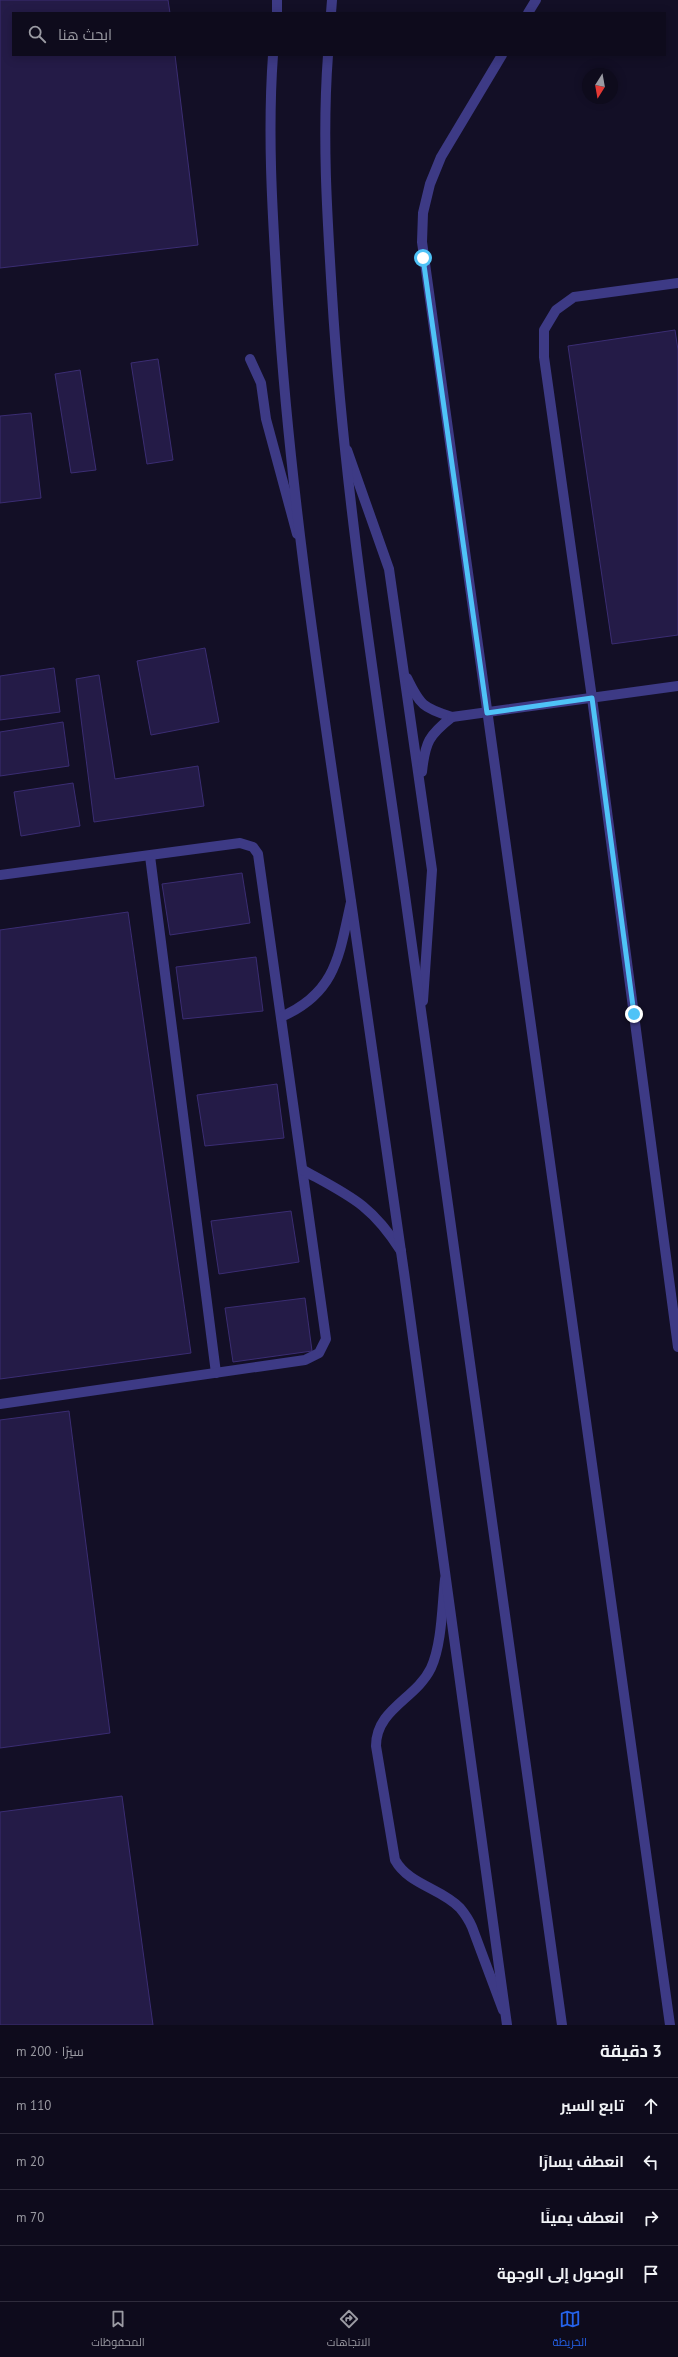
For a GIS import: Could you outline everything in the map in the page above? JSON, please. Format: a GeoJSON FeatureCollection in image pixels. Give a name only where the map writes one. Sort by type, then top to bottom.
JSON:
{"type":"FeatureCollection","features":[{"type":"Feature","properties":{"kind":"street"},"geometry":{"type":"LineString","coordinates":[[276,12],[278,0]]}},
{"type":"Feature","properties":{"kind":"street"},"geometry":{"type":"LineString","coordinates":[[331,12],[332,0]]}},
{"type":"Feature","properties":{"kind":"street"},"geometry":{"type":"LineString","coordinates":[[529,12],[536,0]]}},
{"type":"Feature","properties":{"kind":"street"},"geometry":{"type":"LineString","coordinates":[[273,56],[270,108],[273,225],[284,395],[301,552],[402,1253],[506,2021]]}},
{"type":"Feature","properties":{"kind":"street"},"geometry":{"type":"LineString","coordinates":[[328,56],[324,109],[327,222],[338,390],[355,545],[483,1438],[562,2025]]}},
{"type":"Feature","properties":{"kind":"street"},"geometry":{"type":"LineString","coordinates":[[501,56],[441,157],[430,184],[423,213],[422,242],[670,2025]]}},
{"type":"Feature","properties":{"kind":"street"},"geometry":{"type":"LineString","coordinates":[[678,283],[574,298],[556,310],[544,330],[544,357],[592,698],[678,1347]]}},
{"type":"Feature","properties":{"kind":"street"},"geometry":{"type":"LineString","coordinates":[[250,358],[261,383],[266,419],[301,552]]}},
{"type":"Feature","properties":{"kind":"street"},"geometry":{"type":"LineString","coordinates":[[343,439],[389,569],[421,788],[432,870],[422,1012]]}},
{"type":"Feature","properties":{"kind":"street"},"geometry":{"type":"LineString","coordinates":[[402,666],[414,694],[428,710],[452,717],[678,686]]}},
{"type":"Feature","properties":{"kind":"street"},"geometry":{"type":"LineString","coordinates":[[421,788],[424,752],[434,732],[452,717]]}},
{"type":"Feature","properties":{"kind":"street"},"geometry":{"type":"LineString","coordinates":[[0,875],[240,843],[253,847],[258,854],[326,1339],[324,1346],[319,1353],[305,1360],[0,1404]]}},
{"type":"Feature","properties":{"kind":"street"},"geometry":{"type":"LineString","coordinates":[[150,856],[216,1373]]}},
{"type":"Feature","properties":{"kind":"street"},"geometry":{"type":"LineString","coordinates":[[281,1018],[304,1006],[318,994],[327,982],[339,956],[351,900]]}},
{"type":"Feature","properties":{"kind":"street"},"geometry":{"type":"LineString","coordinates":[[303,1170],[346,1192],[368,1208],[387,1230],[402,1253]]}},
{"type":"Feature","properties":{"kind":"street"},"geometry":{"type":"LineString","coordinates":[[446,1573],[435,1655],[431,1667],[417,1689],[382,1721],[378,1728],[376,1746],[395,1860],[406,1875],[451,1901],[467,1917],[506,2021]]}},
{"type":"Feature","properties":{"kind":"building"},"geometry":{"type":"Polygon","coordinates":[[[0,0],[168,0],[170,12],[12,12],[12,56],[175,56],[198,245],[0,268],[0,0]]]}},
{"type":"Feature","properties":{"kind":"building"},"geometry":{"type":"Polygon","coordinates":[[[675,330],[678,350],[678,635],[612,644],[568,346],[675,330]]]}},
{"type":"Feature","properties":{"kind":"building"},"geometry":{"type":"Polygon","coordinates":[[[158,359],[173,460],[147,464],[131,363],[158,359]]]}},
{"type":"Feature","properties":{"kind":"building"},"geometry":{"type":"Polygon","coordinates":[[[80,370],[96,470],[71,473],[55,374],[80,370]]]}},
{"type":"Feature","properties":{"kind":"building"},"geometry":{"type":"Polygon","coordinates":[[[31,413],[41,498],[0,503],[0,416],[31,413]]]}},
{"type":"Feature","properties":{"kind":"building"},"geometry":{"type":"Polygon","coordinates":[[[205,648],[219,722],[151,735],[137,661],[205,648]]]}},
{"type":"Feature","properties":{"kind":"building"},"geometry":{"type":"Polygon","coordinates":[[[54,668],[60,712],[0,720],[0,676],[54,668]]]}},
{"type":"Feature","properties":{"kind":"building"},"geometry":{"type":"Polygon","coordinates":[[[99,675],[115,779],[198,766],[204,806],[94,822],[76,679],[99,675]]]}},
{"type":"Feature","properties":{"kind":"building"},"geometry":{"type":"Polygon","coordinates":[[[63,722],[69,766],[0,776],[0,732],[63,722]]]}},
{"type":"Feature","properties":{"kind":"building"},"geometry":{"type":"Polygon","coordinates":[[[73,783],[80,826],[21,836],[14,792],[73,783]]]}},
{"type":"Feature","properties":{"kind":"building"},"geometry":{"type":"Polygon","coordinates":[[[242,873],[250,923],[170,935],[162,884],[242,873]]]}},
{"type":"Feature","properties":{"kind":"building"},"geometry":{"type":"Polygon","coordinates":[[[128,912],[191,1353],[0,1379],[0,930],[128,912]]]}},
{"type":"Feature","properties":{"kind":"building"},"geometry":{"type":"Polygon","coordinates":[[[256,957],[263,1011],[183,1019],[176,967],[256,957]]]}},
{"type":"Feature","properties":{"kind":"building"},"geometry":{"type":"Polygon","coordinates":[[[277,1084],[284,1138],[205,1146],[197,1095],[277,1084]]]}},
{"type":"Feature","properties":{"kind":"building"},"geometry":{"type":"Polygon","coordinates":[[[291,1211],[299,1262],[219,1274],[211,1221],[291,1211]]]}},
{"type":"Feature","properties":{"kind":"building"},"geometry":{"type":"Polygon","coordinates":[[[305,1298],[312,1351],[233,1362],[225,1308],[305,1298]]]}},
{"type":"Feature","properties":{"kind":"building"},"geometry":{"type":"Polygon","coordinates":[[[69,1411],[110,1733],[0,1748],[0,1420],[69,1411]]]}},
{"type":"Feature","properties":{"kind":"building"},"geometry":{"type":"Polygon","coordinates":[[[122,1796],[153,2025],[0,2025],[0,1812],[122,1796]]]}},
{"type":"Feature","properties":{"kind":"route"},"geometry":{"type":"LineString","coordinates":[[423,258],[424,274],[487,713],[592,698],[634,1014]]}}]}
